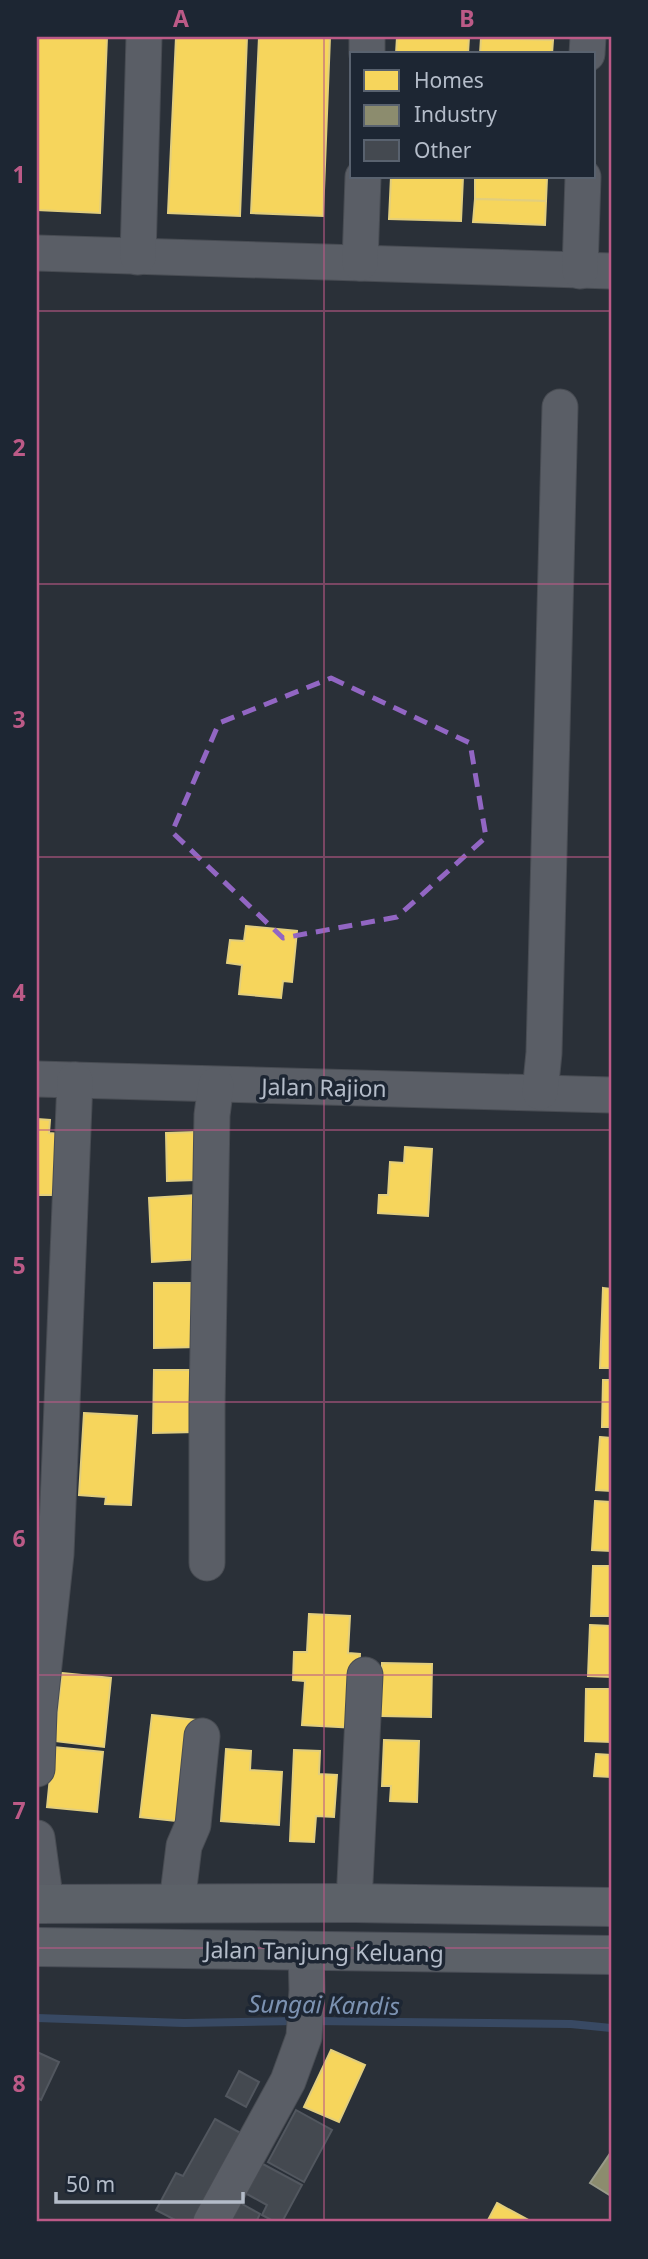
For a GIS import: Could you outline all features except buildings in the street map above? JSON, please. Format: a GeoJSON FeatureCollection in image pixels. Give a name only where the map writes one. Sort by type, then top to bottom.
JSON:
{"type":"FeatureCollection","features":[{"type":"Feature","properties":{"kind":"main road","name":"Jalan Tanjung Keluang"},"geometry":{"type":"LineString","coordinates":[[41,1904],[354,1903],[611,1907]]}},
{"type":"Feature","properties":{"kind":"main road","name":"Jalan Tanjung Keluang"},"geometry":{"type":"LineString","coordinates":[[37,1947],[611,1955]]}},
{"type":"Feature","properties":{"kind":"street"},"geometry":{"type":"LineString","coordinates":[[138,257],[144,37]]}},
{"type":"Feature","properties":{"kind":"street"},"geometry":{"type":"LineString","coordinates":[[360,263],[363,178]]}},
{"type":"Feature","properties":{"kind":"street"},"geometry":{"type":"LineString","coordinates":[[37,253],[596,271],[583,178]]}},
{"type":"Feature","properties":{"kind":"street"},"geometry":{"type":"LineString","coordinates":[[542,1072],[560,407]]}},
{"type":"Feature","properties":{"kind":"street","name":"Jalan Rajion"},"geometry":{"type":"LineString","coordinates":[[37,1079],[216,1085],[542,1072],[611,1095]]}},
{"type":"Feature","properties":{"kind":"street"},"geometry":{"type":"LineString","coordinates":[[37,1769],[39,1711],[55,1554],[75,1080]]}},
{"type":"Feature","properties":{"kind":"street"},"geometry":{"type":"LineString","coordinates":[[207,1563],[211,1143],[216,1085]]}},
{"type":"Feature","properties":{"kind":"street"},"geometry":{"type":"LineString","coordinates":[[354,1903],[365,1675]]}},
{"type":"Feature","properties":{"kind":"street"},"geometry":{"type":"LineString","coordinates":[[177,1903],[184,1846],[193,1825],[202,1736]]}},
{"type":"Feature","properties":{"kind":"street"},"geometry":{"type":"LineString","coordinates":[[37,1838],[41,1904]]}},
{"type":"Feature","properties":{"kind":"street"},"geometry":{"type":"LineString","coordinates":[[211,2222],[288,2081],[304,2037],[306,1951]]}},
{"type":"Feature","properties":{"kind":"highlighted area"},"geometry":{"type":"Polygon","coordinates":[[[331,678],[470,743],[486,837],[397,917],[283,938],[172,832],[219,723],[331,678]]]}},
{"type":"Feature","properties":{"kind":"waterway","name":"Sungai Kandis"},"geometry":{"type":"LineString","coordinates":[[37,2018],[184,2023],[296,2021]]}},
{"type":"Feature","properties":{"kind":"waterway","name":"Sungai Kandis"},"geometry":{"type":"LineString","coordinates":[[313,2021],[571,2024],[611,2028]]}}]}
